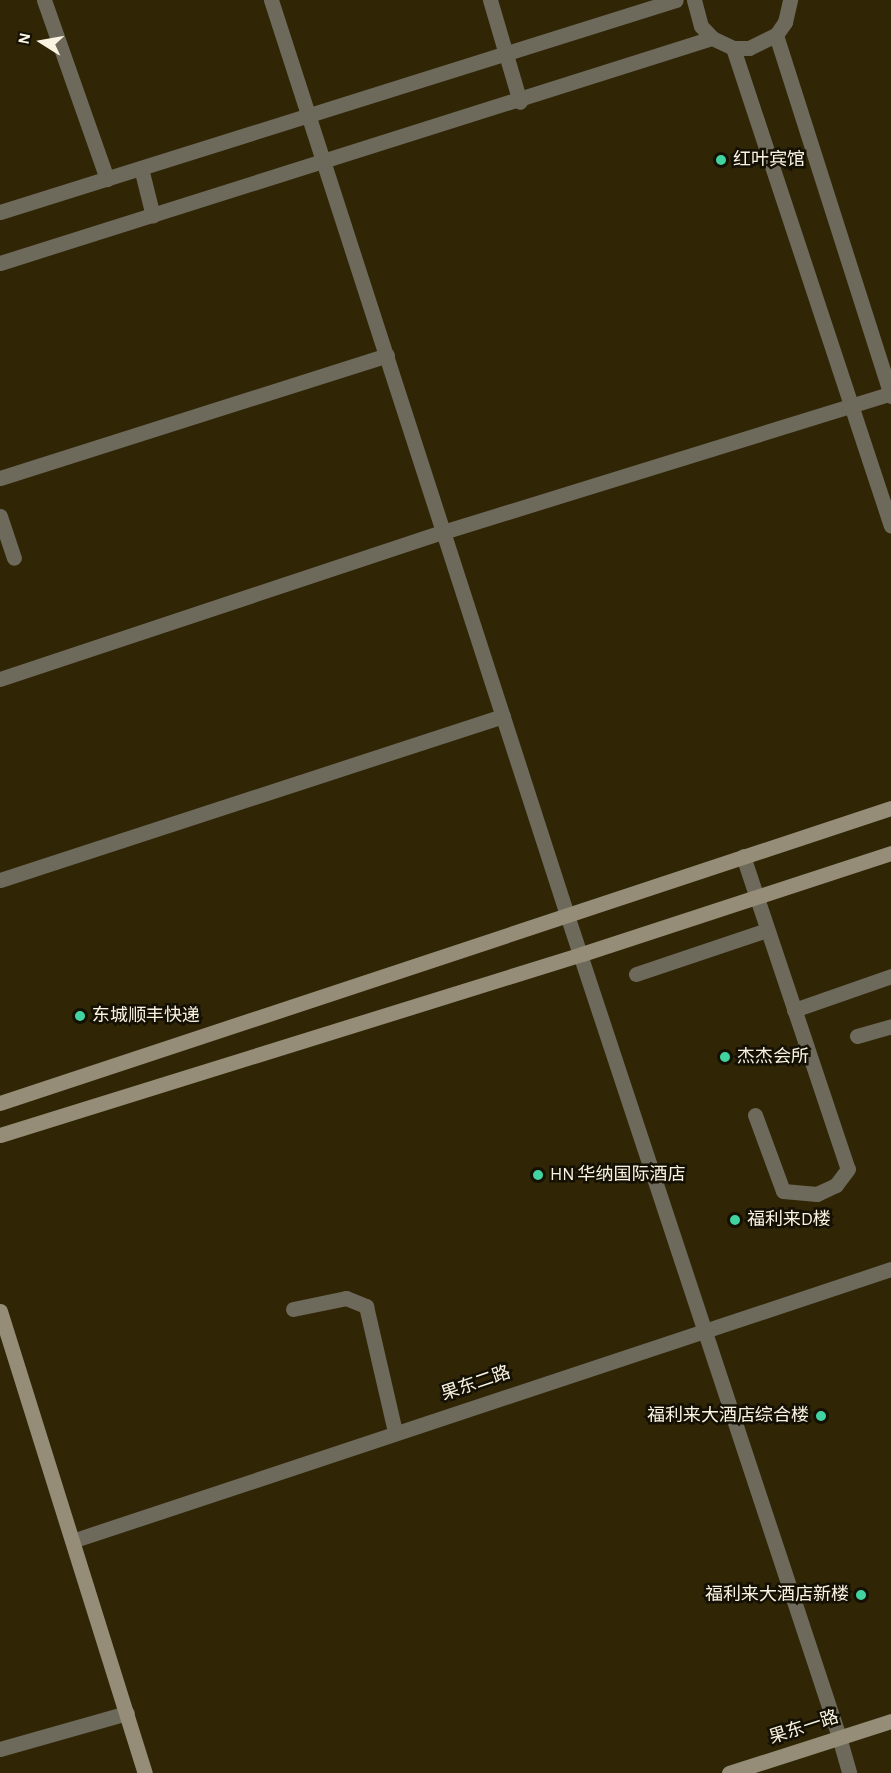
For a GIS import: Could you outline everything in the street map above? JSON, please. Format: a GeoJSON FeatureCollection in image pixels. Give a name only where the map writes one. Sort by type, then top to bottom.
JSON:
{"type":"FeatureCollection","features":[{"type":"Feature","properties":{"kind":"street"},"geometry":{"type":"LineString","coordinates":[[44,0],[107,179]]}},
{"type":"Feature","properties":{"kind":"street"},"geometry":{"type":"LineString","coordinates":[[271,0],[310,115],[322,164],[387,355],[567,915],[582,954],[849,1773]]}},
{"type":"Feature","properties":{"kind":"street"},"geometry":{"type":"LineString","coordinates":[[490,0],[519,102]]}},
{"type":"Feature","properties":{"kind":"street"},"geometry":{"type":"LineString","coordinates":[[0,212],[507,55],[676,0]]}},
{"type":"Feature","properties":{"kind":"street"},"geometry":{"type":"LineString","coordinates":[[694,0],[700,26],[712,38],[733,48],[749,48],[776,35],[785,22],[790,0]]}},
{"type":"Feature","properties":{"kind":"street"},"geometry":{"type":"LineString","coordinates":[[0,679],[443,531],[891,394],[776,35]]}},
{"type":"Feature","properties":{"kind":"street"},"geometry":{"type":"LineString","coordinates":[[0,263],[519,102],[712,38]]}},
{"type":"Feature","properties":{"kind":"street"},"geometry":{"type":"LineString","coordinates":[[733,48],[891,526]]}},
{"type":"Feature","properties":{"kind":"street"},"geometry":{"type":"LineString","coordinates":[[141,168],[153,216]]}},
{"type":"Feature","properties":{"kind":"street"},"geometry":{"type":"LineString","coordinates":[[0,478],[387,355]]}},
{"type":"Feature","properties":{"kind":"street"},"geometry":{"type":"LineString","coordinates":[[0,516],[14,558]]}},
{"type":"Feature","properties":{"kind":"street"},"geometry":{"type":"LineString","coordinates":[[0,880],[503,716]]}},
{"type":"Feature","properties":{"kind":"street"},"geometry":{"type":"LineString","coordinates":[[0,1103],[891,807]]}},
{"type":"Feature","properties":{"kind":"street"},"geometry":{"type":"LineString","coordinates":[[0,1135],[582,954],[891,853]]}},
{"type":"Feature","properties":{"kind":"street"},"geometry":{"type":"LineString","coordinates":[[743,856],[848,1169],[836,1185],[817,1194],[783,1191],[755,1115]]}},
{"type":"Feature","properties":{"kind":"street"},"geometry":{"type":"LineString","coordinates":[[636,974],[766,930]]}},
{"type":"Feature","properties":{"kind":"street"},"geometry":{"type":"LineString","coordinates":[[794,1010],[891,976]]}},
{"type":"Feature","properties":{"kind":"street"},"geometry":{"type":"LineString","coordinates":[[857,1036],[891,1026]]}},
{"type":"Feature","properties":{"kind":"street","name":"果东二路"},"geometry":{"type":"LineString","coordinates":[[75,1540],[704,1328],[891,1269]]}},
{"type":"Feature","properties":{"kind":"street"},"geometry":{"type":"LineString","coordinates":[[293,1309],[346,1298],[366,1306],[395,1432]]}},
{"type":"Feature","properties":{"kind":"street"},"geometry":{"type":"LineString","coordinates":[[0,1311],[75,1540],[145,1773]]}},
{"type":"Feature","properties":{"kind":"street"},"geometry":{"type":"LineString","coordinates":[[0,1749],[127,1713]]}},
{"type":"Feature","properties":{"kind":"street","name":"果东一路"},"geometry":{"type":"LineString","coordinates":[[729,1773],[891,1721]]}},
{"type":"Feature","properties":{"kind":"place","name":"红叶宾馆"},"geometry":{"type":"Point","coordinates":[721,160]}},
{"type":"Feature","properties":{"kind":"place","name":"东城顺丰快递"},"geometry":{"type":"Point","coordinates":[80,1016]}},
{"type":"Feature","properties":{"kind":"place","name":"杰杰会所"},"geometry":{"type":"Point","coordinates":[725,1057]}},
{"type":"Feature","properties":{"kind":"place","name":"HN 华纳国际酒店"},"geometry":{"type":"Point","coordinates":[538,1175]}},
{"type":"Feature","properties":{"kind":"place","name":"福利来D楼"},"geometry":{"type":"Point","coordinates":[735,1220]}},
{"type":"Feature","properties":{"kind":"place","name":"福利来大酒店综合楼"},"geometry":{"type":"Point","coordinates":[821,1416]}},
{"type":"Feature","properties":{"kind":"place","name":"福利来大酒店新楼"},"geometry":{"type":"Point","coordinates":[861,1595]}}]}
